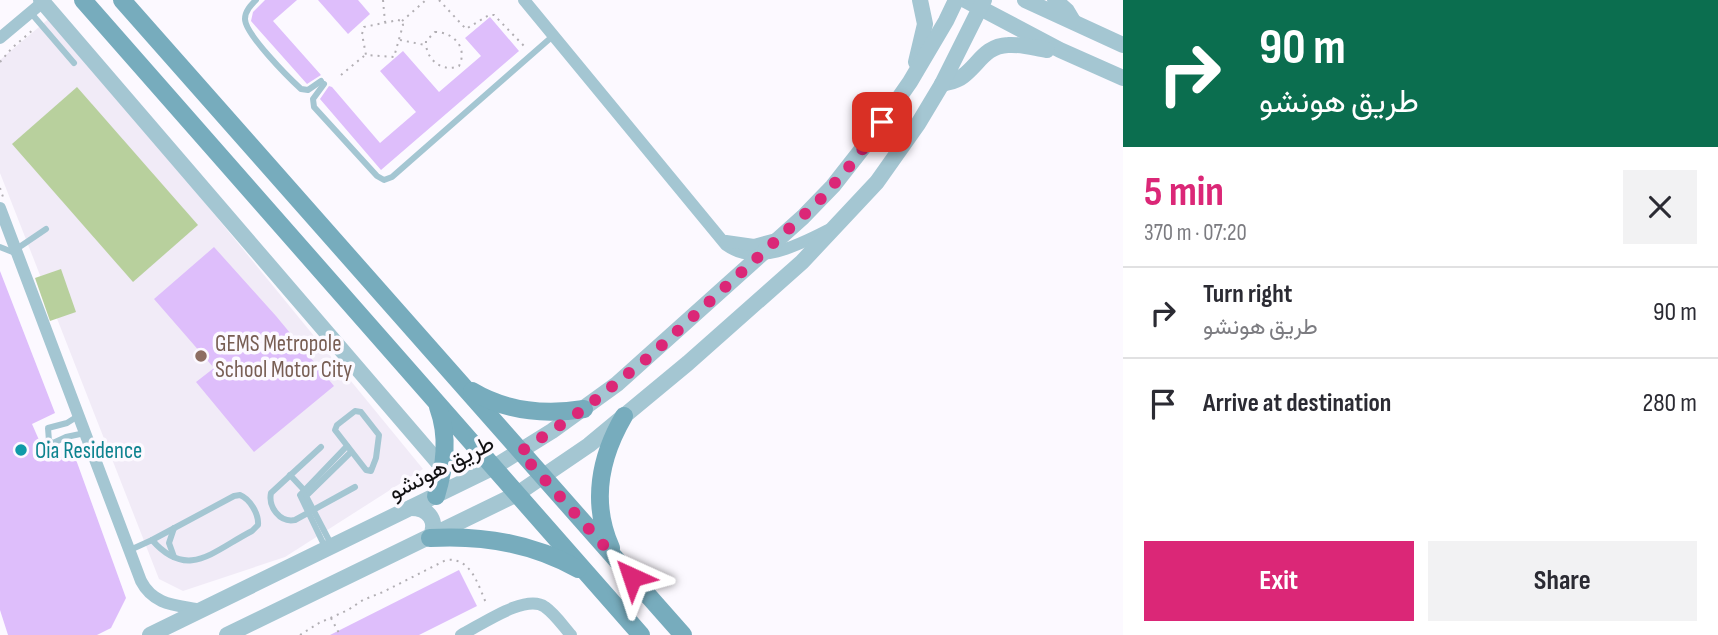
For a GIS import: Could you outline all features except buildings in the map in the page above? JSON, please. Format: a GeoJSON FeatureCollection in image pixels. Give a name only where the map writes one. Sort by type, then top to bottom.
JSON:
{"type":"FeatureCollection","features":[{"type":"Feature","properties":{"kind":"main road"},"geometry":{"type":"LineString","coordinates":[[83,0],[641,635]]}},
{"type":"Feature","properties":{"kind":"main road"},"geometry":{"type":"LineString","coordinates":[[123,1],[683,635]]}},
{"type":"Feature","properties":{"kind":"main road"},"geometry":{"type":"LineString","coordinates":[[461,384],[499,404],[520,410],[563,412],[584,409]]}},
{"type":"Feature","properties":{"kind":"main road"},"geometry":{"type":"LineString","coordinates":[[436,400],[445,441],[443,468],[436,496]]}},
{"type":"Feature","properties":{"kind":"main road"},"geometry":{"type":"LineString","coordinates":[[615,557],[603,522],[600,485],[607,449],[624,416]]}},
{"type":"Feature","properties":{"kind":"main road"},"geometry":{"type":"LineString","coordinates":[[430,538],[471,537],[511,543],[543,552],[587,574]]}},
{"type":"Feature","properties":{"kind":"street"},"geometry":{"type":"LineString","coordinates":[[524,0],[720,239],[733,251],[760,254],[795,246],[843,220]]}},
{"type":"Feature","properties":{"kind":"street"},"geometry":{"type":"LineString","coordinates":[[916,72],[916,58],[925,24],[920,0]]}},
{"type":"Feature","properties":{"kind":"street","name":"طريق هونشو"},"geometry":{"type":"LineString","coordinates":[[150,635],[494,467],[584,409],[649,357],[818,202],[854,161],[916,72],[956,0]]}},
{"type":"Feature","properties":{"kind":"street"},"geometry":{"type":"LineString","coordinates":[[965,0],[982,4],[1060,50],[1123,78]]}},
{"type":"Feature","properties":{"kind":"street"},"geometry":{"type":"LineString","coordinates":[[1025,0],[1123,45]]}},
{"type":"Feature","properties":{"kind":"street"},"geometry":{"type":"LineString","coordinates":[[1055,0],[1067,11],[1074,24]]}},
{"type":"Feature","properties":{"kind":"street"},"geometry":{"type":"LineString","coordinates":[[227,635],[517,494],[589,445],[624,416],[776,286],[843,220],[896,155],[942,84],[982,4]]}},
{"type":"Feature","properties":{"kind":"street"},"geometry":{"type":"LineString","coordinates":[[0,38],[38,5],[443,468]]}},
{"type":"Feature","properties":{"kind":"street"},"geometry":{"type":"LineString","coordinates":[[942,84],[956,81],[993,48],[1021,44],[1045,50],[1060,50]]}},
{"type":"Feature","properties":{"kind":"street"},"geometry":{"type":"LineString","coordinates":[[0,208],[3,228],[16,252],[141,581],[152,597],[161,602],[201,610]]}},
{"type":"Feature","properties":{"kind":"street"},"geometry":{"type":"LineString","coordinates":[[720,239],[730,243],[754,245],[776,239]]}},
{"type":"Feature","properties":{"kind":"street"},"geometry":{"type":"LineString","coordinates":[[411,508],[423,509],[431,517],[434,528],[430,538]]}},
{"type":"Feature","properties":{"kind":"street"},"geometry":{"type":"LineString","coordinates":[[461,635],[526,602],[548,608],[571,635]]}},
{"type":"Feature","properties":{"kind":"lane"},"geometry":{"type":"LineString","coordinates":[[256,0],[245,18],[250,32],[301,89],[307,90],[323,82],[313,99],[314,107],[377,176],[384,180],[392,177],[554,34]]}},
{"type":"Feature","properties":{"kind":"lane"},"geometry":{"type":"LineString","coordinates":[[38,5],[40,24],[74,63]]}},
{"type":"Feature","properties":{"kind":"lane"},"geometry":{"type":"LineString","coordinates":[[0,247],[16,252],[46,229]]}},
{"type":"Feature","properties":{"kind":"lane"},"geometry":{"type":"LineString","coordinates":[[358,411],[379,435],[373,469],[366,470],[349,449],[335,429],[358,411]]}},
{"type":"Feature","properties":{"kind":"lane"},"geometry":{"type":"LineString","coordinates":[[78,415],[67,423],[48,428],[49,441],[53,443],[85,433]]}},
{"type":"Feature","properties":{"kind":"lane"},"geometry":{"type":"LineString","coordinates":[[321,447],[273,489],[270,502],[284,520],[292,521],[355,487]]}},
{"type":"Feature","properties":{"kind":"lane"},"geometry":{"type":"LineString","coordinates":[[310,512],[307,495],[349,449]]}},
{"type":"Feature","properties":{"kind":"lane"},"geometry":{"type":"LineString","coordinates":[[329,548],[300,498],[304,490],[349,449]]}},
{"type":"Feature","properties":{"kind":"lane"},"geometry":{"type":"LineString","coordinates":[[290,475],[304,490]]}},
{"type":"Feature","properties":{"kind":"lane"},"geometry":{"type":"LineString","coordinates":[[130,550],[237,495],[246,498],[258,521],[255,529],[197,560],[187,562],[176,560],[152,540]]}},
{"type":"Feature","properties":{"kind":"lane"},"geometry":{"type":"LineString","coordinates":[[175,527],[169,543],[176,560]]}},
{"type":"Feature","properties":{"kind":"path"},"geometry":{"type":"LineString","coordinates":[[383,0],[385,23]]}},
{"type":"Feature","properties":{"kind":"path"},"geometry":{"type":"LineString","coordinates":[[366,55],[362,29],[366,26],[402,21],[426,0]]}},
{"type":"Feature","properties":{"kind":"path"},"geometry":{"type":"LineString","coordinates":[[439,0],[466,29],[489,15],[497,16],[532,54]]}},
{"type":"Feature","properties":{"kind":"path"},"geometry":{"type":"LineString","coordinates":[[341,75],[366,55],[394,58],[402,21]]}},
{"type":"Feature","properties":{"kind":"path"},"geometry":{"type":"LineString","coordinates":[[0,62],[40,24]]}},
{"type":"Feature","properties":{"kind":"path"},"geometry":{"type":"LineString","coordinates":[[435,32],[451,35],[460,45],[463,58],[461,63],[456,68],[441,66],[429,56],[425,45],[428,37],[435,32]]}},
{"type":"Feature","properties":{"kind":"path"},"geometry":{"type":"LineString","coordinates":[[399,40],[425,45]]}},
{"type":"Feature","properties":{"kind":"path"},"geometry":{"type":"LineString","coordinates":[[300,635],[363,600],[452,559],[462,561],[469,568],[494,618]]}},
{"type":"Feature","properties":{"kind":"path"},"geometry":{"type":"LineString","coordinates":[[331,618],[340,635]]}},
{"type":"Feature","properties":{"kind":"shaded area","name":"GEMS Metropole School Motor City"},"geometry":{"type":"Polygon","coordinates":[[[52,16],[423,469],[285,557],[183,591],[159,579],[0,173],[0,60],[52,16]]]}},
{"type":"Feature","properties":{"kind":"green space"},"geometry":{"type":"Polygon","coordinates":[[[77,87],[198,225],[133,282],[12,144],[77,87]]]}},
{"type":"Feature","properties":{"kind":"green space"},"geometry":{"type":"Polygon","coordinates":[[[61,269],[76,312],[50,321],[35,278],[61,269]]]}},
{"type":"Feature","properties":{"kind":"place","name":"GEMS Metropole School Motor City"},"geometry":{"type":"Point","coordinates":[201,356]}},
{"type":"Feature","properties":{"kind":"place","name":"Oia Residence"},"geometry":{"type":"Point","coordinates":[21,450]}},
{"type":"Feature","properties":{"kind":"route"},"geometry":{"type":"LineString","coordinates":[[632,577],[520,452],[617,384],[789,230],[854,161],[882,122]]}}]}
